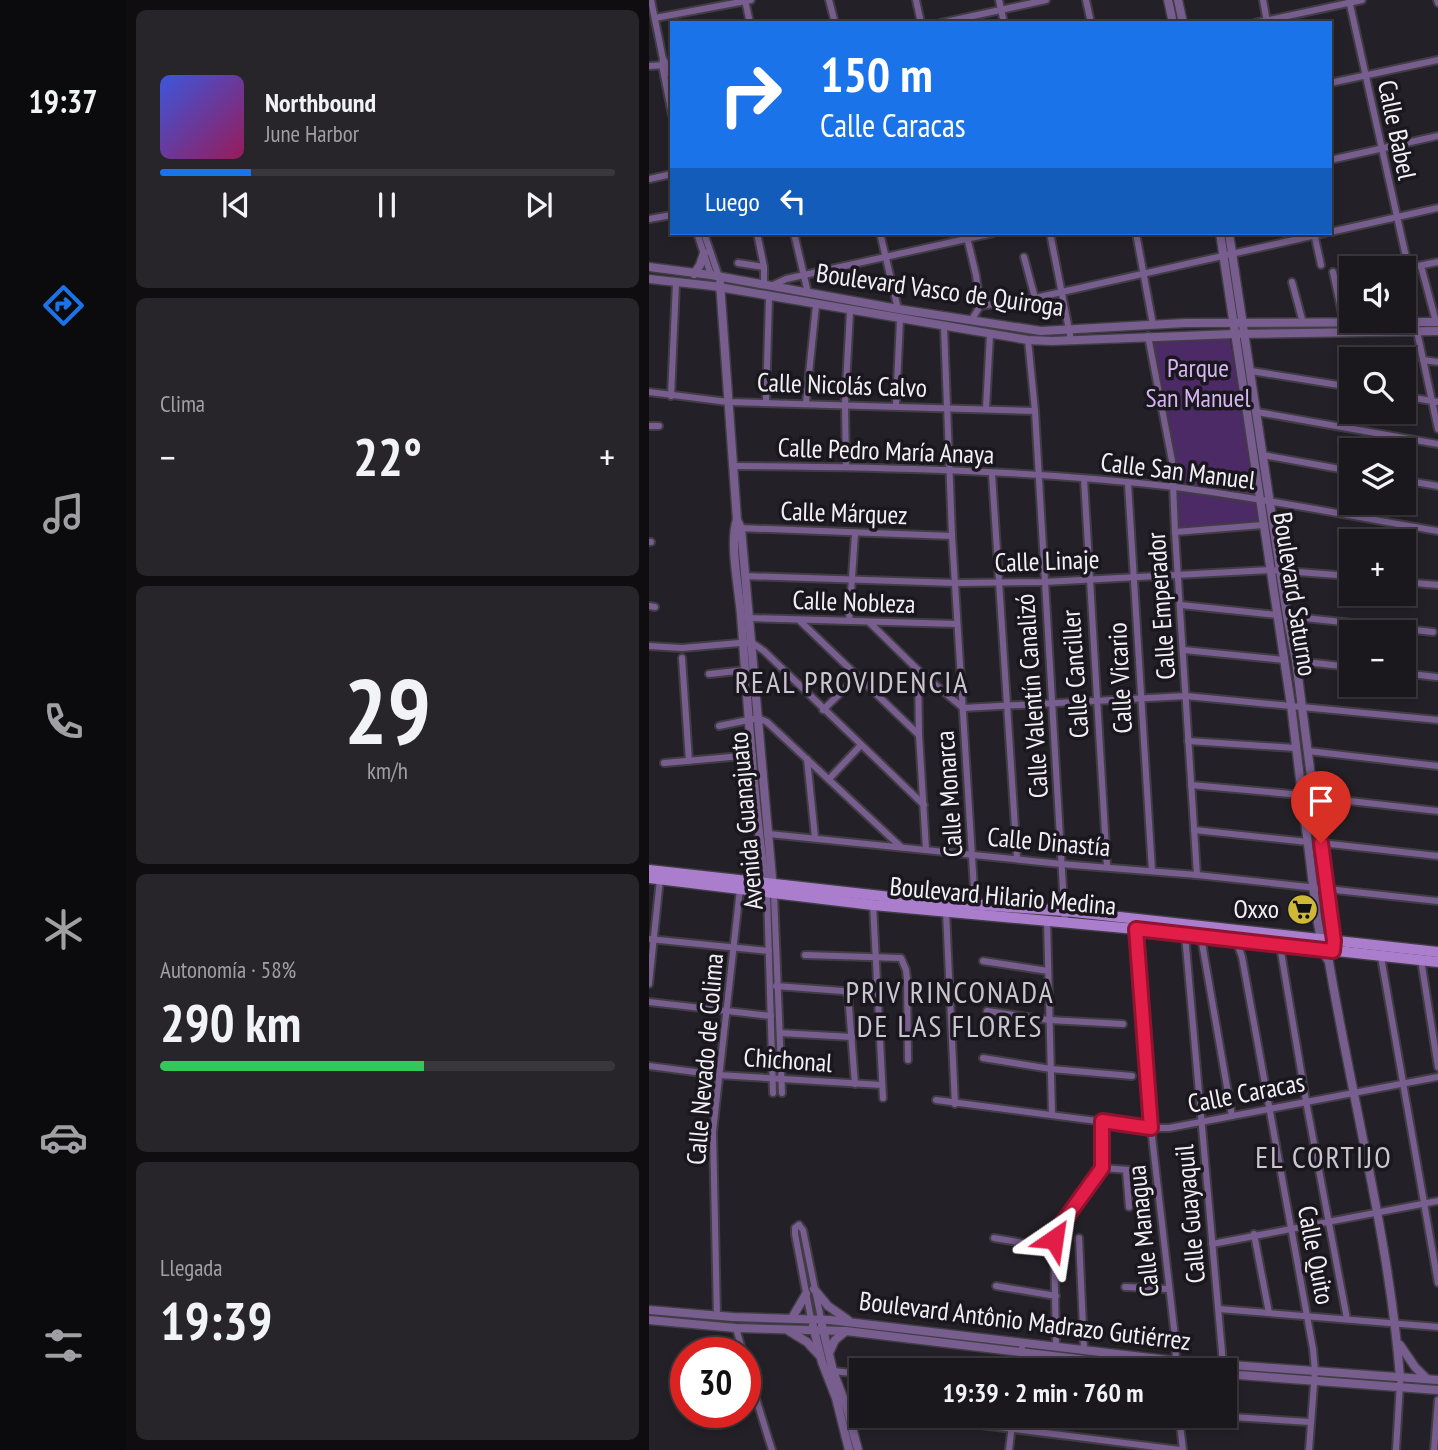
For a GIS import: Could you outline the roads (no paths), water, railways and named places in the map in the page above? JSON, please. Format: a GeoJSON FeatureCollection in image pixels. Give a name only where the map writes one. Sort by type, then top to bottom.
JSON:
{"type":"FeatureCollection","features":[{"type":"Feature","properties":{"kind":"main road","name":"Boulevard Hilario Medina"},"geometry":{"type":"LineString","coordinates":[[649,870],[946,912],[1136,929],[1280,946],[1438,952]]}},
{"type":"Feature","properties":{"kind":"main road","name":"Boulevard Hilario Medina"},"geometry":{"type":"LineString","coordinates":[[655,879],[740,889],[770,888]]}},
{"type":"Feature","properties":{"kind":"main road","name":"Boulevard Hilario Medina"},"geometry":{"type":"LineString","coordinates":[[873,900],[1065,911],[1328,946],[1381,957],[1438,962]]}},
{"type":"Feature","properties":{"kind":"street"},"geometry":{"type":"LineString","coordinates":[[651,0],[670,101]]}},
{"type":"Feature","properties":{"kind":"street"},"geometry":{"type":"LineString","coordinates":[[701,0],[703,9]]}},
{"type":"Feature","properties":{"kind":"street"},"geometry":{"type":"LineString","coordinates":[[655,18],[747,0],[750,21]]}},
{"type":"Feature","properties":{"kind":"street"},"geometry":{"type":"LineString","coordinates":[[829,0],[834,21]]}},
{"type":"Feature","properties":{"kind":"street"},"geometry":{"type":"LineString","coordinates":[[916,0],[921,21]]}},
{"type":"Feature","properties":{"kind":"street"},"geometry":{"type":"LineString","coordinates":[[999,0],[1004,21]]}},
{"type":"Feature","properties":{"kind":"street"},"geometry":{"type":"LineString","coordinates":[[950,21],[1046,0]]}},
{"type":"Feature","properties":{"kind":"street"},"geometry":{"type":"LineString","coordinates":[[1086,0],[1091,21]]}},
{"type":"Feature","properties":{"kind":"street"},"geometry":{"type":"LineString","coordinates":[[1168,0],[1173,21]]}},
{"type":"Feature","properties":{"kind":"street"},"geometry":{"type":"LineString","coordinates":[[1178,0],[1183,21]]}},
{"type":"Feature","properties":{"kind":"street"},"geometry":{"type":"LineString","coordinates":[[1263,0],[1267,21]]}},
{"type":"Feature","properties":{"kind":"street"},"geometry":{"type":"LineString","coordinates":[[1271,21],[1362,0]]}},
{"type":"Feature","properties":{"kind":"street","name":"Calle Babel"},"geometry":{"type":"LineString","coordinates":[[1349,1],[1406,257],[1411,267],[1421,266]]}},
{"type":"Feature","properties":{"kind":"street"},"geometry":{"type":"LineString","coordinates":[[1332,83],[1438,60]]}},
{"type":"Feature","properties":{"kind":"street"},"geometry":{"type":"LineString","coordinates":[[649,66],[664,63]]}},
{"type":"Feature","properties":{"kind":"street"},"geometry":{"type":"LineString","coordinates":[[664,63],[670,76]]}},
{"type":"Feature","properties":{"kind":"street"},"geometry":{"type":"LineString","coordinates":[[1332,160],[1438,136]]}},
{"type":"Feature","properties":{"kind":"street"},"geometry":{"type":"LineString","coordinates":[[649,179],[670,174]]}},
{"type":"Feature","properties":{"kind":"street"},"geometry":{"type":"LineString","coordinates":[[1332,231],[1438,208]]}},
{"type":"Feature","properties":{"kind":"street"},"geometry":{"type":"LineString","coordinates":[[649,219],[670,215]]}},
{"type":"Feature","properties":{"kind":"street","name":"Avenida Guanajuato"},"geometry":{"type":"LineString","coordinates":[[698,235],[715,276]]}},
{"type":"Feature","properties":{"kind":"street","name":"Avenida Guanajuato"},"geometry":{"type":"LineString","coordinates":[[705,235],[718,290],[734,466],[756,755],[770,888],[769,951],[780,1033],[782,1093]]}},
{"type":"Feature","properties":{"kind":"street"},"geometry":{"type":"LineString","coordinates":[[757,235],[767,286],[778,281],[885,257],[966,235],[980,306],[971,321]]}},
{"type":"Feature","properties":{"kind":"street"},"geometry":{"type":"LineString","coordinates":[[794,235],[808,293]]}},
{"type":"Feature","properties":{"kind":"street"},"geometry":{"type":"LineString","coordinates":[[880,235],[898,309]]}},
{"type":"Feature","properties":{"kind":"street"},"geometry":{"type":"LineString","coordinates":[[1050,235],[1071,340]]}},
{"type":"Feature","properties":{"kind":"street"},"geometry":{"type":"LineString","coordinates":[[1136,235],[1153,325]]}},
{"type":"Feature","properties":{"kind":"street","name":"Boulevard Saturno"},"geometry":{"type":"LineString","coordinates":[[1221,235],[1229,253],[1243,323],[1239,334],[1259,499],[1291,705],[1314,887],[1328,946]]}},
{"type":"Feature","properties":{"kind":"street","name":"Boulevard Saturno"},"geometry":{"type":"LineString","coordinates":[[1229,235],[1233,323],[1251,371],[1315,797],[1326,889],[1329,962],[1396,1323],[1400,1377]]}},
{"type":"Feature","properties":{"kind":"street"},"geometry":{"type":"LineString","coordinates":[[980,306],[1063,292],[1310,235]]}},
{"type":"Feature","properties":{"kind":"street"},"geometry":{"type":"LineString","coordinates":[[1314,235],[1321,265]]}},
{"type":"Feature","properties":{"kind":"street"},"geometry":{"type":"LineString","coordinates":[[693,274],[704,253]]}},
{"type":"Feature","properties":{"kind":"street"},"geometry":{"type":"LineString","coordinates":[[1024,257],[1035,298]]}},
{"type":"Feature","properties":{"kind":"street"},"geometry":{"type":"LineString","coordinates":[[1437,325],[1421,266],[1438,262]]}},
{"type":"Feature","properties":{"kind":"street"},"geometry":{"type":"LineString","coordinates":[[738,264],[764,267]]}},
{"type":"Feature","properties":{"kind":"street","name":"Boulevard Vasco de Quiroga"},"geometry":{"type":"LineString","coordinates":[[649,267],[1041,331],[1153,325],[1339,323]]}},
{"type":"Feature","properties":{"kind":"street"},"geometry":{"type":"LineString","coordinates":[[1333,272],[1339,300]]}},
{"type":"Feature","properties":{"kind":"street","name":"Boulevard Vasco de Quiroga"},"geometry":{"type":"LineString","coordinates":[[649,279],[1028,340],[1339,330]]}},
{"type":"Feature","properties":{"kind":"street"},"geometry":{"type":"LineString","coordinates":[[1292,282],[1303,323]]}},
{"type":"Feature","properties":{"kind":"street"},"geometry":{"type":"LineString","coordinates":[[671,396],[676,283]]}},
{"type":"Feature","properties":{"kind":"street"},"geometry":{"type":"LineString","coordinates":[[766,402],[769,297]]}},
{"type":"Feature","properties":{"kind":"street"},"geometry":{"type":"LineString","coordinates":[[806,403],[816,305]]}},
{"type":"Feature","properties":{"kind":"street"},"geometry":{"type":"LineString","coordinates":[[846,467],[845,404],[850,311]]}},
{"type":"Feature","properties":{"kind":"street"},"geometry":{"type":"LineString","coordinates":[[896,405],[900,320]]}},
{"type":"Feature","properties":{"kind":"street","name":"Boulevard Vasco de Quiroga"},"geometry":{"type":"LineString","coordinates":[[1416,327],[1437,325]]}},
{"type":"Feature","properties":{"kind":"street","name":"Calle Monarca"},"geometry":{"type":"LineString","coordinates":[[944,327],[952,536],[975,905]]}},
{"type":"Feature","properties":{"kind":"street"},"geometry":{"type":"LineString","coordinates":[[1416,327],[1435,401],[1438,429]]}},
{"type":"Feature","properties":{"kind":"street"},"geometry":{"type":"LineString","coordinates":[[986,409],[990,334]]}},
{"type":"Feature","properties":{"kind":"street","name":"Calle Emperador"},"geometry":{"type":"LineString","coordinates":[[1148,336],[1170,447],[1174,487],[1197,875]]}},
{"type":"Feature","properties":{"kind":"street","name":"Calle Valentín Canalizó"},"geometry":{"type":"LineString","coordinates":[[1028,340],[1035,411],[1065,923]]}},
{"type":"Feature","properties":{"kind":"street"},"geometry":{"type":"LineString","coordinates":[[1423,360],[1438,362]]}},
{"type":"Feature","properties":{"kind":"street"},"geometry":{"type":"LineString","coordinates":[[1251,371],[1339,385]]}},
{"type":"Feature","properties":{"kind":"street","name":"Calle Nicolás Calvo"},"geometry":{"type":"LineString","coordinates":[[649,392],[728,402],[1035,411]]}},
{"type":"Feature","properties":{"kind":"street"},"geometry":{"type":"LineString","coordinates":[[1416,398],[1435,401]]}},
{"type":"Feature","properties":{"kind":"street"},"geometry":{"type":"LineString","coordinates":[[1257,412],[1438,444]]}},
{"type":"Feature","properties":{"kind":"street"},"geometry":{"type":"LineString","coordinates":[[649,426],[658,426]]}},
{"type":"Feature","properties":{"kind":"street"},"geometry":{"type":"LineString","coordinates":[[1263,456],[1339,469]]}},
{"type":"Feature","properties":{"kind":"street","name":"Calle Pedro María Anaya"},"geometry":{"type":"LineString","coordinates":[[734,466],[846,467],[1037,475]]}},
{"type":"Feature","properties":{"kind":"street"},"geometry":{"type":"LineString","coordinates":[[992,474],[1017,858]]}},
{"type":"Feature","properties":{"kind":"street","name":"Calle San Manuel"},"geometry":{"type":"LineString","coordinates":[[1037,475],[1174,487],[1259,499],[1438,531]]}},
{"type":"Feature","properties":{"kind":"street","name":"Calle Canciller"},"geometry":{"type":"LineString","coordinates":[[1084,479],[1107,866]]}},
{"type":"Feature","properties":{"kind":"street"},"geometry":{"type":"LineString","coordinates":[[1416,482],[1438,486]]}},
{"type":"Feature","properties":{"kind":"street","name":"Calle Vicario"},"geometry":{"type":"LineString","coordinates":[[1128,484],[1152,871]]}},
{"type":"Feature","properties":{"kind":"street","name":"Avenida Guanajuato"},"geometry":{"type":"LineString","coordinates":[[737,525],[749,618],[746,670],[754,719]]}},
{"type":"Feature","properties":{"kind":"street","name":"Calle Márquez"},"geometry":{"type":"LineString","coordinates":[[737,525],[855,534],[952,536]]}},
{"type":"Feature","properties":{"kind":"street"},"geometry":{"type":"LineString","coordinates":[[1175,532],[1263,525]]}},
{"type":"Feature","properties":{"kind":"street"},"geometry":{"type":"LineString","coordinates":[[849,621],[855,534]]}},
{"type":"Feature","properties":{"kind":"street","name":"Calle Linaje"},"geometry":{"type":"LineString","coordinates":[[745,576],[999,583],[1270,570],[1339,575]]}},
{"type":"Feature","properties":{"kind":"street"},"geometry":{"type":"LineString","coordinates":[[1416,583],[1438,585]]}},
{"type":"Feature","properties":{"kind":"street"},"geometry":{"type":"LineString","coordinates":[[1181,605],[1277,615]]}},
{"type":"Feature","properties":{"kind":"street"},"geometry":{"type":"LineString","coordinates":[[1287,617],[1433,632]]}},
{"type":"Feature","properties":{"kind":"street","name":"Calle Nobleza"},"geometry":{"type":"LineString","coordinates":[[749,618],[957,624]]}},
{"type":"Feature","properties":{"kind":"street"},"geometry":{"type":"LineString","coordinates":[[799,620],[919,735]]}},
{"type":"Feature","properties":{"kind":"street"},"geometry":{"type":"LineString","coordinates":[[870,623],[918,670],[963,708],[1186,696],[1438,720]]}},
{"type":"Feature","properties":{"kind":"street"},"geometry":{"type":"LineString","coordinates":[[649,646],[682,649],[747,642],[764,651],[924,805]]}},
{"type":"Feature","properties":{"kind":"street"},"geometry":{"type":"LineString","coordinates":[[1184,650],[1284,660]]}},
{"type":"Feature","properties":{"kind":"street"},"geometry":{"type":"LineString","coordinates":[[682,658],[689,761]]}},
{"type":"Feature","properties":{"kind":"street"},"geometry":{"type":"LineString","coordinates":[[1296,661],[1339,666]]}},
{"type":"Feature","properties":{"kind":"street"},"geometry":{"type":"LineString","coordinates":[[709,674],[746,670]]}},
{"type":"Feature","properties":{"kind":"street"},"geometry":{"type":"LineString","coordinates":[[918,670],[926,849]]}},
{"type":"Feature","properties":{"kind":"street"},"geometry":{"type":"LineString","coordinates":[[1416,675],[1436,677]]}},
{"type":"Feature","properties":{"kind":"street"},"geometry":{"type":"LineString","coordinates":[[823,710],[857,677]]}},
{"type":"Feature","properties":{"kind":"street"},"geometry":{"type":"LineString","coordinates":[[719,726],[754,719],[781,732],[901,846]]}},
{"type":"Feature","properties":{"kind":"street"},"geometry":{"type":"LineString","coordinates":[[1188,741],[1295,748]]}},
{"type":"Feature","properties":{"kind":"street"},"geometry":{"type":"LineString","coordinates":[[830,778],[861,745]]}},
{"type":"Feature","properties":{"kind":"street"},"geometry":{"type":"LineString","coordinates":[[1308,751],[1438,766]]}},
{"type":"Feature","properties":{"kind":"street"},"geometry":{"type":"LineString","coordinates":[[664,763],[756,755]]}},
{"type":"Feature","properties":{"kind":"street","name":"Avenida Guanajuato"},"geometry":{"type":"LineString","coordinates":[[756,755],[769,834],[774,986],[771,1016],[773,1093]]}},
{"type":"Feature","properties":{"kind":"street"},"geometry":{"type":"LineString","coordinates":[[807,758],[815,837]]}},
{"type":"Feature","properties":{"kind":"street"},"geometry":{"type":"LineString","coordinates":[[1191,785],[1302,795]]}},
{"type":"Feature","properties":{"kind":"street"},"geometry":{"type":"LineString","coordinates":[[1315,797],[1438,811]]}},
{"type":"Feature","properties":{"kind":"street"},"geometry":{"type":"LineString","coordinates":[[1194,830],[1308,842]]}},
{"type":"Feature","properties":{"kind":"street","name":"Calle Dinastía"},"geometry":{"type":"LineString","coordinates":[[769,834],[1438,901]]}},
{"type":"Feature","properties":{"kind":"street"},"geometry":{"type":"LineString","coordinates":[[1321,843],[1438,856]]}},
{"type":"Feature","properties":{"kind":"street"},"geometry":{"type":"LineString","coordinates":[[649,984],[655,879]]}},
{"type":"Feature","properties":{"kind":"street","name":"Calle Nevado de Colima"},"geometry":{"type":"LineString","coordinates":[[717,1316],[713,1132],[740,889]]}},
{"type":"Feature","properties":{"kind":"street"},"geometry":{"type":"LineString","coordinates":[[873,900],[882,1098]]}},
{"type":"Feature","properties":{"kind":"street"},"geometry":{"type":"LineString","coordinates":[[946,912],[955,1104]]}},
{"type":"Feature","properties":{"kind":"street"},"geometry":{"type":"LineString","coordinates":[[1047,921],[1052,1114]]}},
{"type":"Feature","properties":{"kind":"street","name":"Calle Managua"},"geometry":{"type":"LineString","coordinates":[[1136,929],[1151,1128],[1176,1346],[1175,1358]]}},
{"type":"Feature","properties":{"kind":"street","name":"Calle Guayaquil"},"geometry":{"type":"LineString","coordinates":[[1185,935],[1223,1358]]}},
{"type":"Feature","properties":{"kind":"street"},"geometry":{"type":"LineString","coordinates":[[1201,937],[1232,1116]]}},
{"type":"Feature","properties":{"kind":"street"},"geometry":{"type":"LineString","coordinates":[[651,939],[769,951]]}},
{"type":"Feature","properties":{"kind":"street","name":"Calle Quito"},"geometry":{"type":"LineString","coordinates":[[1236,940],[1242,957],[1308,1318],[1315,1371],[1309,1450]]}},
{"type":"Feature","properties":{"kind":"street"},"geometry":{"type":"LineString","coordinates":[[1280,946],[1347,1319]]}},
{"type":"Feature","properties":{"kind":"street"},"geometry":{"type":"LineString","coordinates":[[805,955],[898,958],[905,963],[907,1059]]}},
{"type":"Feature","properties":{"kind":"street"},"geometry":{"type":"LineString","coordinates":[[1381,957],[1438,1283]]}},
{"type":"Feature","properties":{"kind":"street"},"geometry":{"type":"LineString","coordinates":[[1421,960],[1438,1067]]}},
{"type":"Feature","properties":{"kind":"street"},"geometry":{"type":"LineString","coordinates":[[983,961],[1048,971]]}},
{"type":"Feature","properties":{"kind":"street"},"geometry":{"type":"LineString","coordinates":[[774,986],[846,992],[850,1002],[855,1084]]}},
{"type":"Feature","properties":{"kind":"street"},"geometry":{"type":"LineString","coordinates":[[649,1002],[771,1016]]}},
{"type":"Feature","properties":{"kind":"street"},"geometry":{"type":"LineString","coordinates":[[987,1011],[1049,1020],[1123,1024]]}},
{"type":"Feature","properties":{"kind":"street"},"geometry":{"type":"LineString","coordinates":[[780,1033],[852,1037]]}},
{"type":"Feature","properties":{"kind":"street"},"geometry":{"type":"LineString","coordinates":[[983,1058],[1051,1069],[1132,1076]]}},
{"type":"Feature","properties":{"kind":"street","name":"Chichonal"},"geometry":{"type":"LineString","coordinates":[[649,1066],[718,1074],[882,1085]]}},
{"type":"Feature","properties":{"kind":"street","name":"Calle Caracas"},"geometry":{"type":"LineString","coordinates":[[936,1100],[1151,1128],[1169,1128],[1438,1077]]}},
{"type":"Feature","properties":{"kind":"street"},"geometry":{"type":"LineString","coordinates":[[1056,1346],[1053,1248],[1058,1229],[1102,1168],[1102,1121]]}},
{"type":"Feature","properties":{"kind":"street"},"geometry":{"type":"LineString","coordinates":[[1102,1168],[1143,1171]]}},
{"type":"Feature","properties":{"kind":"street"},"geometry":{"type":"LineString","coordinates":[[1126,1171],[1129,1207]]}},
{"type":"Feature","properties":{"kind":"street"},"geometry":{"type":"LineString","coordinates":[[1212,1244],[1438,1201]]}},
{"type":"Feature","properties":{"kind":"street"},"geometry":{"type":"LineString","coordinates":[[818,1330],[821,1319],[803,1230],[798,1226],[795,1228],[795,1234],[811,1319],[818,1330],[849,1450]]}},
{"type":"Feature","properties":{"kind":"street"},"geometry":{"type":"LineString","coordinates":[[1254,1234],[1269,1313]]}},
{"type":"Feature","properties":{"kind":"street"},"geometry":{"type":"LineString","coordinates":[[994,1238],[1053,1248]]}},
{"type":"Feature","properties":{"kind":"street"},"geometry":{"type":"LineString","coordinates":[[1079,1238],[1084,1350]]}},
{"type":"Feature","properties":{"kind":"street"},"geometry":{"type":"LineString","coordinates":[[996,1286],[1056,1296]]}},
{"type":"Feature","properties":{"kind":"street"},"geometry":{"type":"LineString","coordinates":[[1125,1287],[1168,1289]]}},
{"type":"Feature","properties":{"kind":"street"},"geometry":{"type":"LineString","coordinates":[[814,1289],[828,1306],[851,1322]]}},
{"type":"Feature","properties":{"kind":"street"},"geometry":{"type":"LineString","coordinates":[[792,1318],[806,1294]]}},
{"type":"Feature","properties":{"kind":"street"},"geometry":{"type":"LineString","coordinates":[[1219,1309],[1438,1328]]}},
{"type":"Feature","properties":{"kind":"street","name":"Boulevard Antônio Madrazo Gutiérrez"},"geometry":{"type":"LineString","coordinates":[[649,1310],[851,1322],[1106,1358]]}},
{"type":"Feature","properties":{"kind":"street","name":"Boulevard Antônio Madrazo Gutiérrez"},"geometry":{"type":"LineString","coordinates":[[649,1320],[736,1328],[846,1331],[1022,1347],[1056,1346],[1126,1358]]}},
{"type":"Feature","properties":{"kind":"street"},"geometry":{"type":"LineString","coordinates":[[736,1328],[738,1337]]}},
{"type":"Feature","properties":{"kind":"street"},"geometry":{"type":"LineString","coordinates":[[786,1329],[825,1356],[847,1408],[858,1450]]}},
{"type":"Feature","properties":{"kind":"street"},"geometry":{"type":"LineString","coordinates":[[825,1356],[835,1340],[846,1331]]}},
{"type":"Feature","properties":{"kind":"street"},"geometry":{"type":"LineString","coordinates":[[1398,1342],[1410,1362],[1427,1379]]}},
{"type":"Feature","properties":{"kind":"street"},"geometry":{"type":"LineString","coordinates":[[1021,1358],[1022,1347]]}},
{"type":"Feature","properties":{"kind":"street","name":"Boulevard Antônio Madrazo Gutiérrez"},"geometry":{"type":"LineString","coordinates":[[1237,1365],[1438,1380]]}},
{"type":"Feature","properties":{"kind":"street"},"geometry":{"type":"LineString","coordinates":[[833,1371],[849,1373]]}},
{"type":"Feature","properties":{"kind":"street"},"geometry":{"type":"LineString","coordinates":[[1237,1375],[1438,1390]]}},
{"type":"Feature","properties":{"kind":"street"},"geometry":{"type":"LineString","coordinates":[[1396,1450],[1400,1377]]}},
{"type":"Feature","properties":{"kind":"street"},"geometry":{"type":"LineString","coordinates":[[1434,1450],[1438,1400]]}},
{"type":"Feature","properties":{"kind":"street"},"geometry":{"type":"LineString","coordinates":[[761,1415],[772,1450]]}},
{"type":"Feature","properties":{"kind":"street"},"geometry":{"type":"LineString","coordinates":[[1237,1417],[1311,1422]]}},
{"type":"Feature","properties":{"kind":"street"},"geometry":{"type":"LineString","coordinates":[[1003,1428],[1181,1450],[1180,1428]]}},
{"type":"Feature","properties":{"kind":"street"},"geometry":{"type":"LineString","coordinates":[[1009,1450],[1011,1429]]}},
{"type":"Feature","properties":{"kind":"place","name":"Oxxo"},"geometry":{"type":"Point","coordinates":[1302,909]}},
{"type":"Feature","properties":{"kind":"district","name":"REAL PROVIDENCIA"},"geometry":{"type":"Point","coordinates":[852,683]}},
{"type":"Feature","properties":{"kind":"district","name":"PRIV RINCONADA DE LAS FLORES"},"geometry":{"type":"Point","coordinates":[950,1010]}},
{"type":"Feature","properties":{"kind":"district","name":"EL CORTIJO"},"geometry":{"type":"Point","coordinates":[1324,1158]}},
{"type":"Feature","properties":{"kind":"park label","name":"Parque San Manuel"},"geometry":{"type":"Point","coordinates":[1198,383]}}]}
